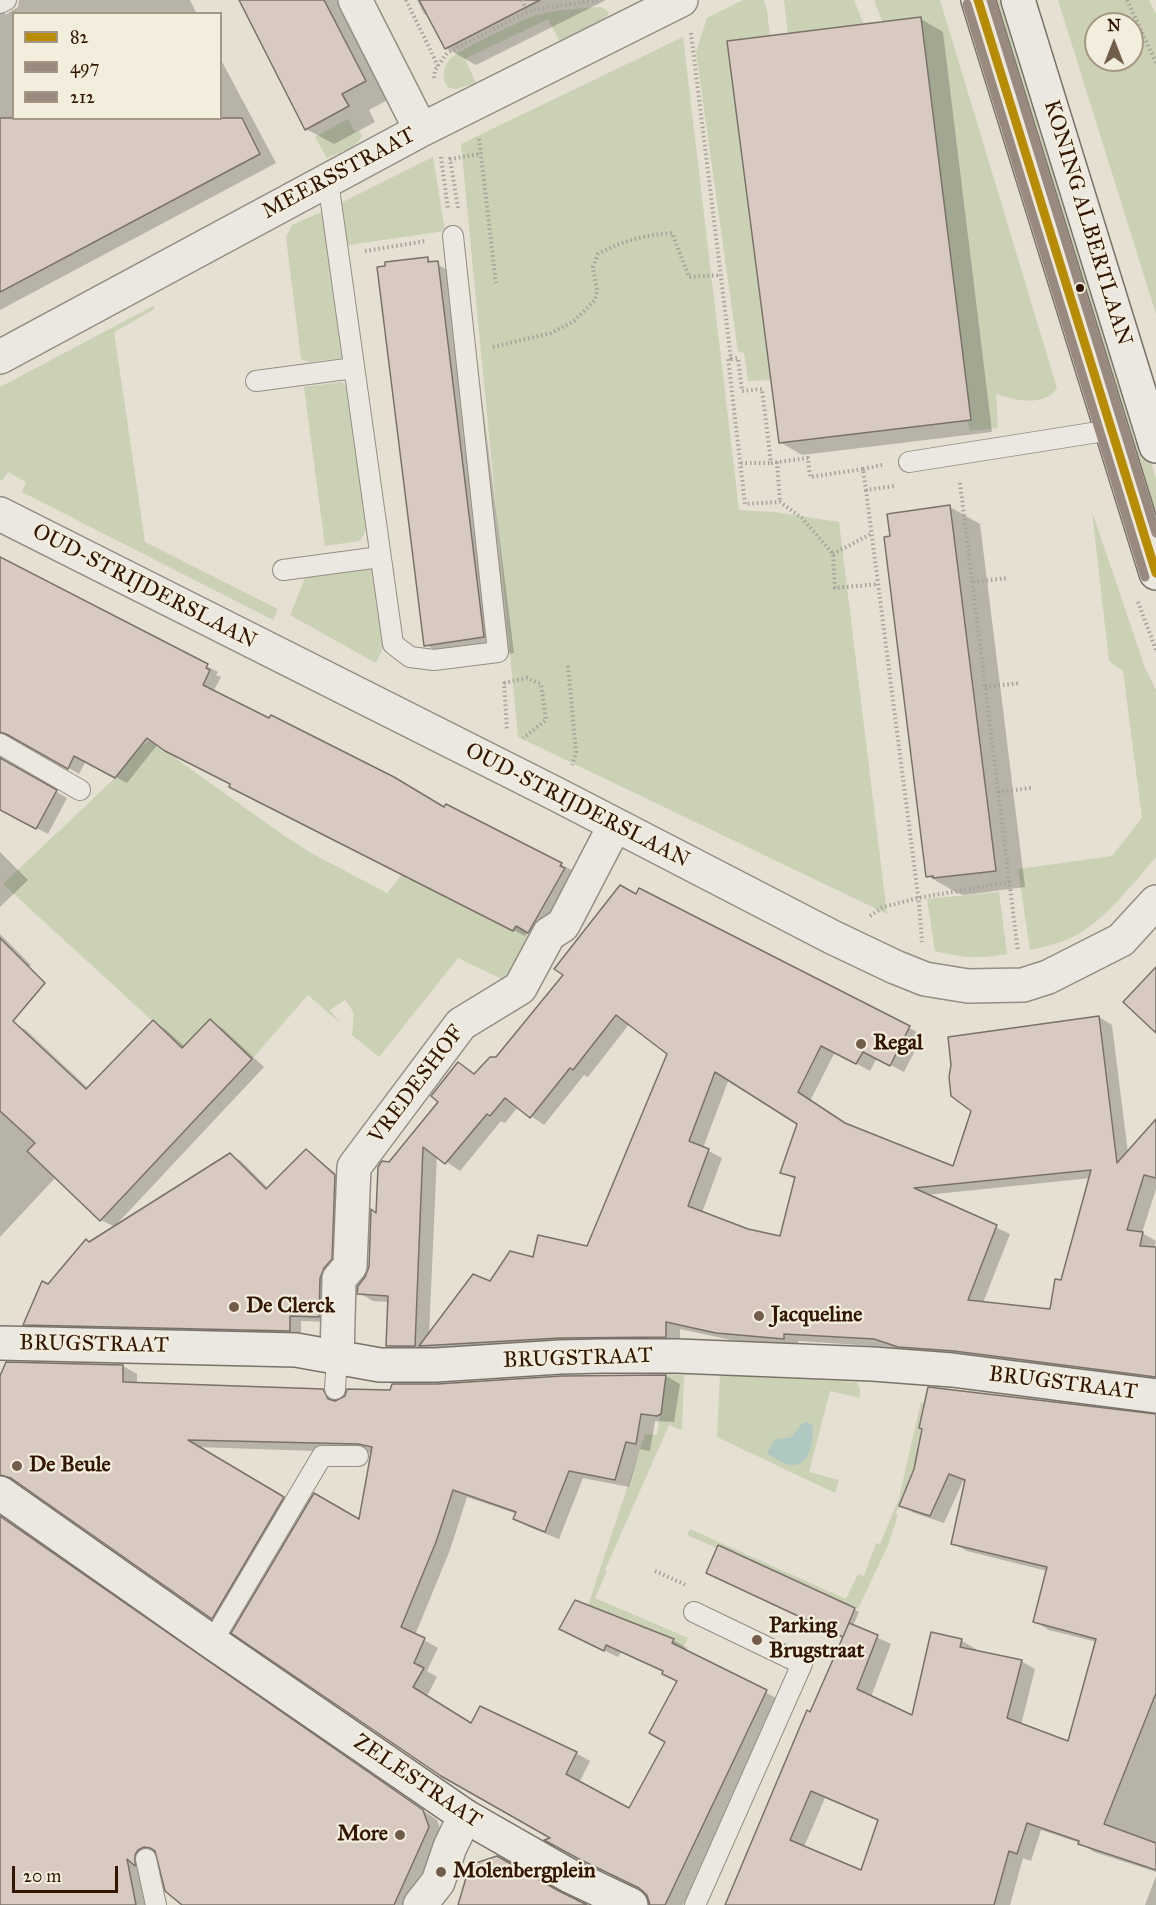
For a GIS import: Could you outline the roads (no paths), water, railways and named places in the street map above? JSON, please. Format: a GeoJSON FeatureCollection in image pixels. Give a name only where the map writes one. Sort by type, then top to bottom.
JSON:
{"type":"FeatureCollection","features":[{"type":"Feature","properties":{"kind":"street"},"geometry":{"type":"LineString","coordinates":[[355,0],[428,126]]}},
{"type":"Feature","properties":{"kind":"street","name":"KONING ALBERTLAAN"},"geometry":{"type":"LineString","coordinates":[[978,0],[1156,573]]}},
{"type":"Feature","properties":{"kind":"street","name":"KONING ALBERTLAAN"},"geometry":{"type":"LineString","coordinates":[[1018,0],[1156,446]]}},
{"type":"Feature","properties":{"kind":"street","name":"MEERSSTRAAT"},"geometry":{"type":"LineString","coordinates":[[0,357],[428,126],[474,103],[685,11]]}},
{"type":"Feature","properties":{"kind":"street","name":"OUD-STRIJDERSLAAN"},"geometry":{"type":"LineString","coordinates":[[0,514],[556,794],[832,937],[895,968],[925,979],[968,986],[1023,985],[1048,977],[1121,940],[1156,902]]}},
{"type":"Feature","properties":{"kind":"street","name":"VREDESHOF"},"geometry":{"type":"LineString","coordinates":[[336,1373],[339,1280],[350,1266],[354,1167],[461,1024],[520,988],[549,934],[563,925],[615,825]]}},
{"type":"Feature","properties":{"kind":"street","name":"BRUGSTRAAT"},"geometry":{"type":"LineString","coordinates":[[0,1343],[296,1350],[336,1373],[380,1365],[602,1356],[677,1356],[873,1364],[952,1370],[1156,1396]]}},
{"type":"Feature","properties":{"kind":"street","name":"ZELESTRAAT"},"geometry":{"type":"LineString","coordinates":[[0,1493],[465,1816],[568,1875],[632,1905]]}},
{"type":"Feature","properties":{"kind":"street"},"geometry":{"type":"LineString","coordinates":[[420,1905],[438,1882],[450,1847],[465,1816]]}},
{"type":"Feature","properties":{"kind":"lane"},"geometry":{"type":"LineString","coordinates":[[0,3],[6,0]]}},
{"type":"Feature","properties":{"kind":"lane"},"geometry":{"type":"LineString","coordinates":[[328,181],[393,644],[410,657],[434,660],[498,652],[453,236]]}},
{"type":"Feature","properties":{"kind":"lane"},"geometry":{"type":"LineString","coordinates":[[256,381],[354,368]]}},
{"type":"Feature","properties":{"kind":"lane"},"geometry":{"type":"LineString","coordinates":[[909,462],[1111,430]]}},
{"type":"Feature","properties":{"kind":"lane"},"geometry":{"type":"LineString","coordinates":[[283,570],[380,557]]}},
{"type":"Feature","properties":{"kind":"lane"},"geometry":{"type":"LineString","coordinates":[[0,744],[81,790]]}},
{"type":"Feature","properties":{"kind":"lane"},"geometry":{"type":"LineString","coordinates":[[212,1642],[322,1456],[332,1451],[358,1456]]}},
{"type":"Feature","properties":{"kind":"lane"},"geometry":{"type":"LineString","coordinates":[[694,1612],[802,1664],[695,1905]]}},
{"type":"Feature","properties":{"kind":"lane"},"geometry":{"type":"LineString","coordinates":[[146,1859],[156,1905]]}},
{"type":"Feature","properties":{"kind":"water"},"geometry":{"type":"Polygon","coordinates":[[[807,1422],[813,1426],[812,1438],[810,1451],[803,1461],[791,1465],[768,1454],[775,1439],[790,1438],[802,1424],[807,1422]]]}},
{"type":"Feature","properties":{"kind":"place","name":"Regal"},"geometry":{"type":"Point","coordinates":[861,1044]}},
{"type":"Feature","properties":{"kind":"place","name":"De Clerck"},"geometry":{"type":"Point","coordinates":[234,1307]}},
{"type":"Feature","properties":{"kind":"place","name":"Jacqueline"},"geometry":{"type":"Point","coordinates":[759,1316]}},
{"type":"Feature","properties":{"kind":"place","name":"De Beule"},"geometry":{"type":"Point","coordinates":[17,1466]}},
{"type":"Feature","properties":{"kind":"place","name":"Parking Brugstraat"},"geometry":{"type":"Point","coordinates":[757,1640]}},
{"type":"Feature","properties":{"kind":"place","name":"More"},"geometry":{"type":"Point","coordinates":[400,1835]}},
{"type":"Feature","properties":{"kind":"place","name":"Molenbergplein"},"geometry":{"type":"Point","coordinates":[441,1872]}}]}
